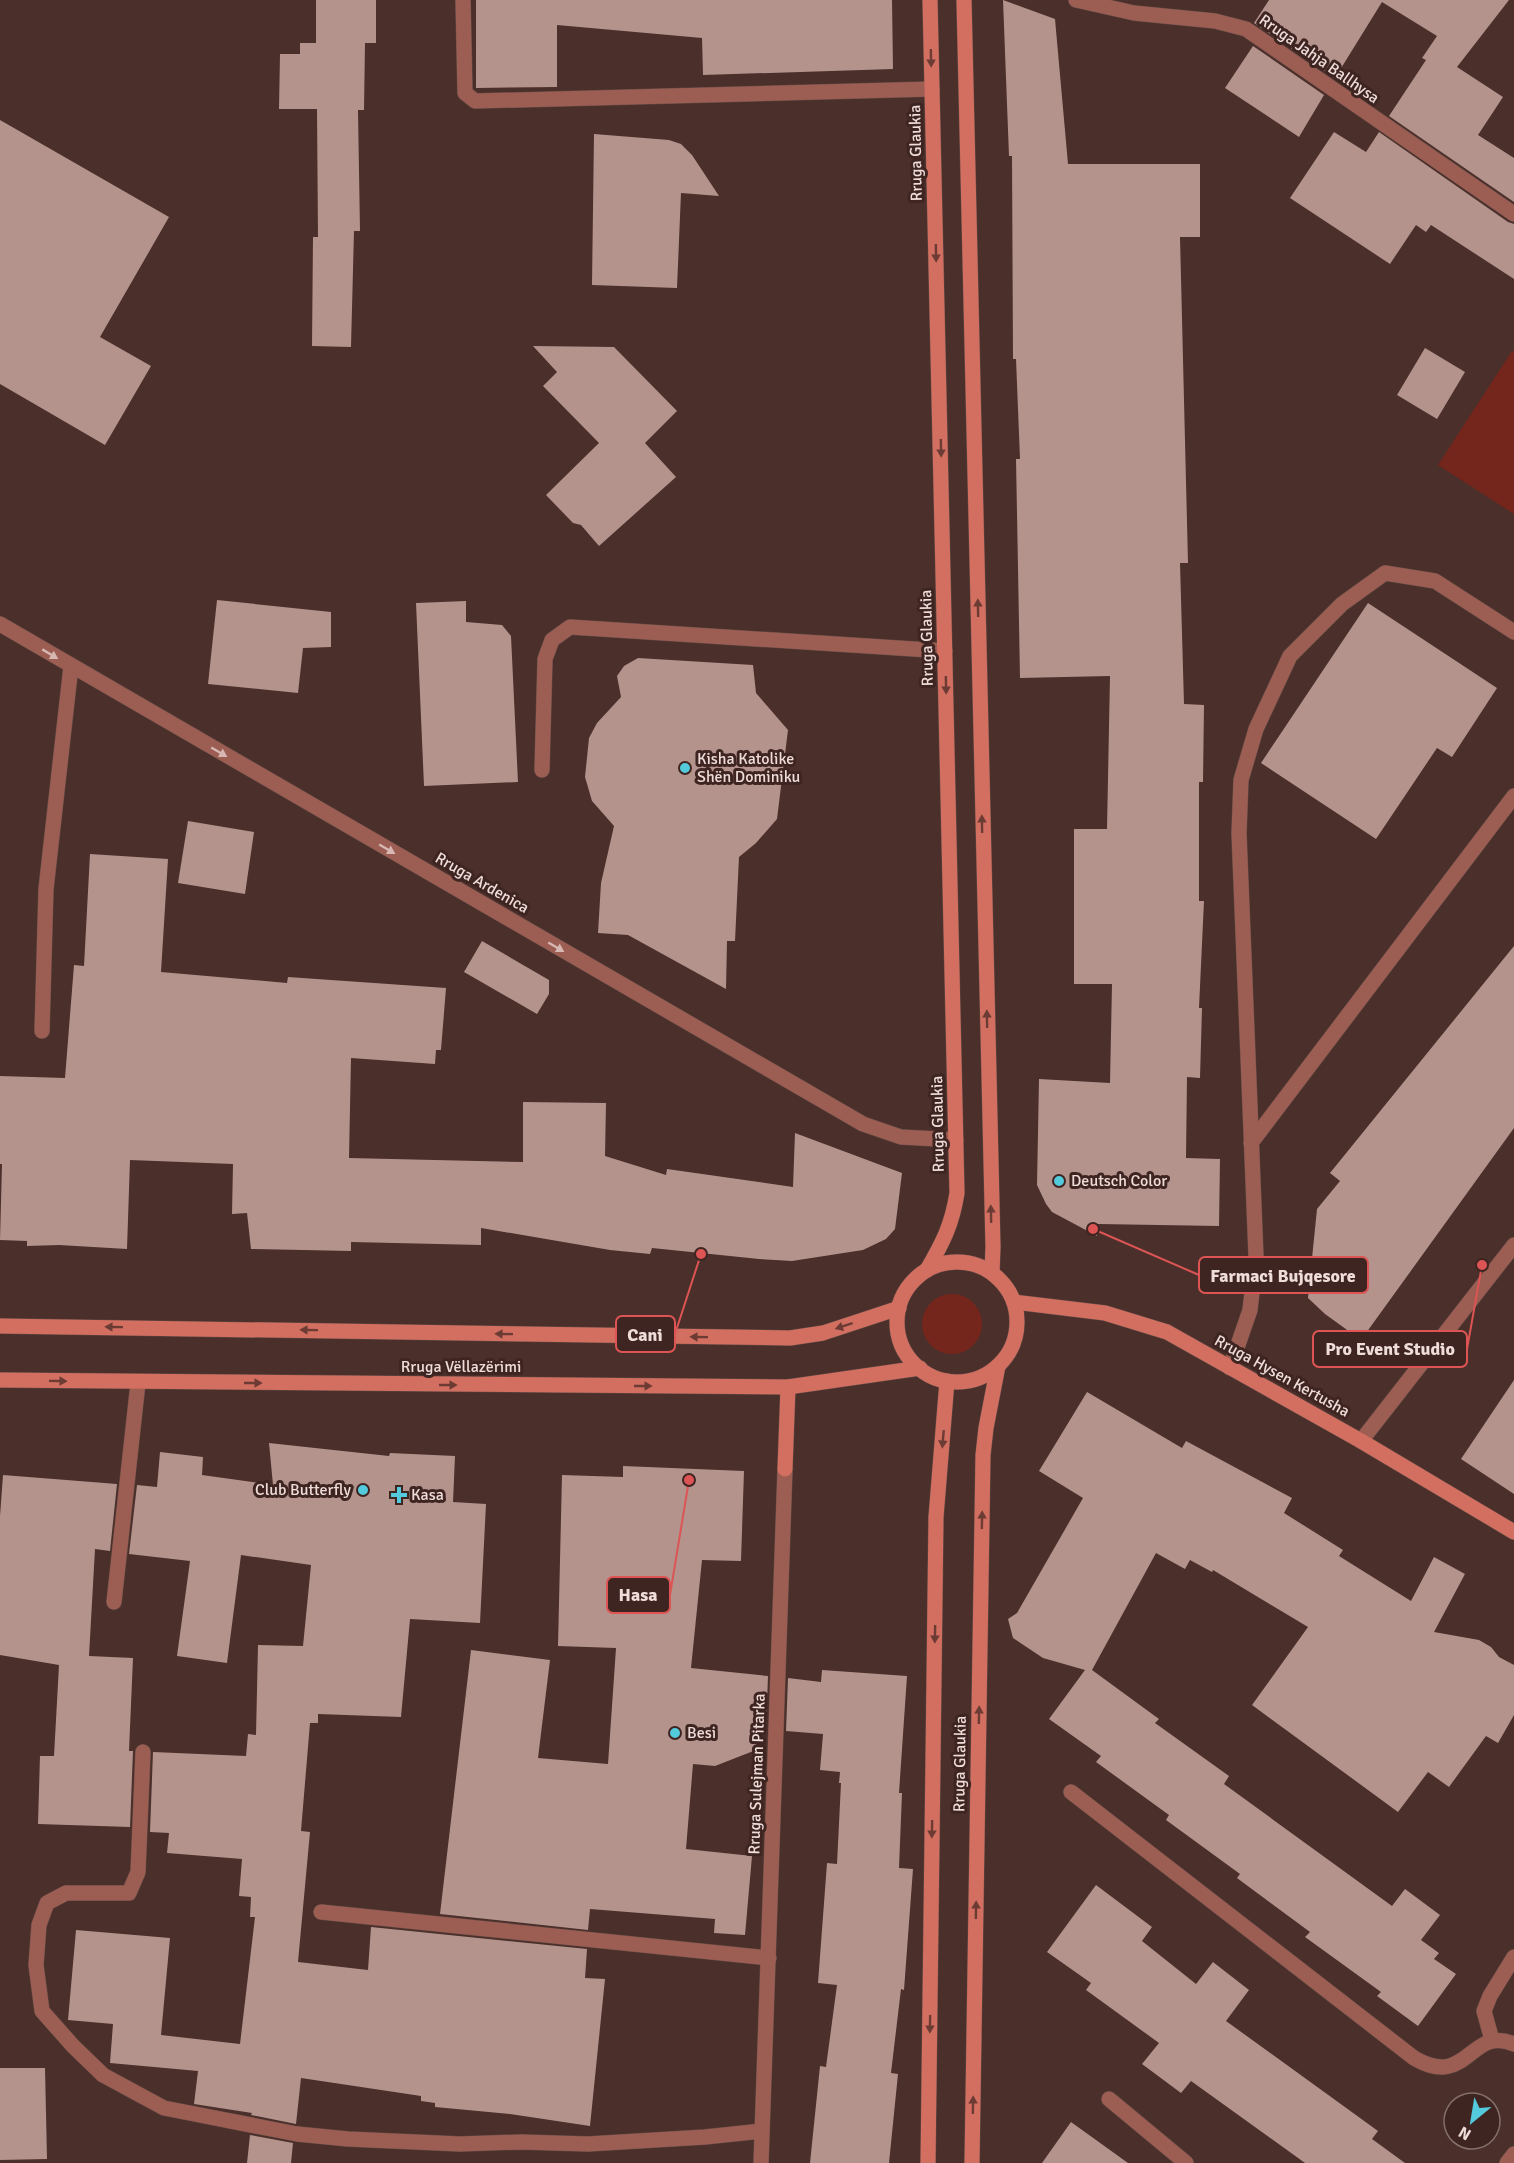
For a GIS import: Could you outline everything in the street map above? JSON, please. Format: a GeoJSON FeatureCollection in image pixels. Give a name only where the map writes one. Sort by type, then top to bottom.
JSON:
{"type":"FeatureCollection","features":[{"type":"Feature","properties":{"kind":"main road","name":"Rruga Glaukia"},"geometry":{"type":"LineString","coordinates":[[927,1270],[947,1234],[953,1217],[957,1193],[930,0]]}},
{"type":"Feature","properties":{"kind":"main road"},"geometry":{"type":"LineString","coordinates":[[964,0],[992,1273]]}},
{"type":"Feature","properties":{"kind":"main road"},"geometry":{"type":"LineString","coordinates":[[971,1263],[992,1273],[1002,1281],[1014,1302],[1017,1319],[1016,1336],[1009,1352],[990,1372],[969,1381],[947,1381],[933,1377],[920,1368],[903,1347],[897,1322],[902,1298],[912,1282],[927,1270],[938,1265],[971,1263]]}},
{"type":"Feature","properties":{"kind":"main road","name":"Rruga Hysen Kertusha"},"geometry":{"type":"LineString","coordinates":[[1014,1302],[1106,1313],[1167,1332],[1361,1441],[1514,1532]]}},
{"type":"Feature","properties":{"kind":"main road","name":"Rruga Vëllazërimi"},"geometry":{"type":"LineString","coordinates":[[0,1326],[790,1338],[824,1333],[899,1308]]}},
{"type":"Feature","properties":{"kind":"main road","name":"Rruga Glaukia"},"geometry":{"type":"LineString","coordinates":[[972,2163],[982,1455],[998,1366]]}},
{"type":"Feature","properties":{"kind":"main road","name":"Rruga Vëllazërimi"},"geometry":{"type":"LineString","coordinates":[[0,1380],[788,1387],[920,1368]]}},
{"type":"Feature","properties":{"kind":"main road","name":"Rruga Glaukia"},"geometry":{"type":"LineString","coordinates":[[928,2163],[936,1517],[947,1381]]}},
{"type":"Feature","properties":{"kind":"main road","name":"Rruga Sulejman Pitarka"},"geometry":{"type":"LineString","coordinates":[[785,1469],[788,1387]]}},
{"type":"Feature","properties":{"kind":"street"},"geometry":{"type":"LineString","coordinates":[[463,0],[465,93],[475,101],[932,89]]}},
{"type":"Feature","properties":{"kind":"street","name":"Rruga Jahja Ballhysa"},"geometry":{"type":"LineString","coordinates":[[1076,0],[1134,13],[1215,21],[1246,29],[1514,214]]}},
{"type":"Feature","properties":{"kind":"street"},"geometry":{"type":"LineString","coordinates":[[1230,1368],[1250,1310],[1256,1256],[1239,833],[1241,780],[1256,729],[1290,656],[1342,604],[1385,573],[1434,581],[1514,632]]}},
{"type":"Feature","properties":{"kind":"street","name":"Rruga Ardenica"},"geometry":{"type":"LineString","coordinates":[[0,624],[863,1124],[901,1137],[956,1140]]}},
{"type":"Feature","properties":{"kind":"street"},"geometry":{"type":"LineString","coordinates":[[542,770],[545,659],[552,640],[570,627],[945,651]]}},
{"type":"Feature","properties":{"kind":"street"},"geometry":{"type":"LineString","coordinates":[[42,1031],[46,888],[71,666]]}},
{"type":"Feature","properties":{"kind":"street"},"geometry":{"type":"LineString","coordinates":[[1251,1143],[1514,796]]}},
{"type":"Feature","properties":{"kind":"street"},"geometry":{"type":"LineString","coordinates":[[1361,1441],[1514,1245]]}},
{"type":"Feature","properties":{"kind":"street"},"geometry":{"type":"LineString","coordinates":[[114,1602],[138,1383]]}},
{"type":"Feature","properties":{"kind":"street","name":"Rruga Sulejman Pitarka"},"geometry":{"type":"LineString","coordinates":[[762,2163],[785,1469]]}},
{"type":"Feature","properties":{"kind":"street"},"geometry":{"type":"LineString","coordinates":[[143,1752],[138,1872],[129,1893],[66,1893],[47,1903],[39,1925],[36,1965],[42,2012],[104,2075],[164,2108],[297,2134],[348,2139],[460,2144],[521,2142],[588,2144],[762,2132]]}},
{"type":"Feature","properties":{"kind":"street"},"geometry":{"type":"LineString","coordinates":[[1071,1792],[1424,2064],[1437,2069],[1446,2068],[1459,2063],[1492,2040],[1514,2044]]}},
{"type":"Feature","properties":{"kind":"street"},"geometry":{"type":"LineString","coordinates":[[321,1912],[769,1958]]}},
{"type":"Feature","properties":{"kind":"street"},"geometry":{"type":"LineString","coordinates":[[1492,2040],[1484,2011],[1490,1996],[1514,1957]]}},
{"type":"Feature","properties":{"kind":"street"},"geometry":{"type":"LineString","coordinates":[[1109,2100],[1186,2163]]}},
{"type":"Feature","properties":{"kind":"street"},"geometry":{"type":"LineString","coordinates":[[1508,2163],[1514,2154]]}},
{"type":"Feature","properties":{"kind":"shaded area"},"geometry":{"type":"Polygon","coordinates":[[[1512,351],[1514,352],[1514,514],[1438,465],[1512,351]]]}},
{"type":"Feature","properties":{"kind":"shaded area"},"geometry":{"type":"Polygon","coordinates":[[[946,1294],[958,1294],[969,1299],[977,1307],[982,1324],[980,1336],[969,1349],[958,1354],[946,1354],[935,1349],[927,1341],[922,1330],[922,1318],[927,1307],[935,1299],[946,1294]]]}},
{"type":"Feature","properties":{"kind":"building"},"geometry":{"type":"Polygon","coordinates":[[[316,0],[376,0],[376,43],[365,43],[364,110],[358,110],[360,231],[354,231],[351,347],[312,346],[313,237],[318,237],[317,109],[279,109],[280,54],[300,54],[300,43],[316,43],[316,0]]]}},
{"type":"Feature","properties":{"kind":"building"},"geometry":{"type":"Polygon","coordinates":[[[476,0],[892,0],[893,69],[703,75],[702,38],[557,25],[557,87],[476,88],[476,0]]]}},
{"type":"Feature","properties":{"kind":"building"},"geometry":{"type":"Polygon","coordinates":[[[1003,0],[1055,19],[1068,164],[1200,164],[1200,237],[1180,237],[1188,563],[1180,563],[1184,704],[1204,705],[1203,782],[1199,782],[1199,901],[1204,901],[1199,1008],[1202,1008],[1200,1078],[1187,1077],[1186,1158],[1220,1159],[1219,1226],[1098,1224],[1097,1236],[1052,1212],[1037,1185],[1039,1079],[1110,1083],[1112,984],[1074,984],[1074,829],[1107,829],[1110,676],[1020,678],[1016,459],[1020,459],[1016,359],[1013,359],[1012,156],[1009,156],[1003,0]]]}},
{"type":"Feature","properties":{"kind":"building"},"geometry":{"type":"Polygon","coordinates":[[[1269,0],[1509,0],[1457,67],[1503,97],[1478,135],[1514,158],[1514,202],[1389,116],[1426,60],[1422,58],[1437,36],[1382,2],[1335,78],[1254,23],[1269,0]]]}},
{"type":"Feature","properties":{"kind":"building"},"geometry":{"type":"Polygon","coordinates":[[[1253,46],[1324,95],[1299,137],[1225,88],[1253,46]]]}},
{"type":"Feature","properties":{"kind":"building"},"geometry":{"type":"Polygon","coordinates":[[[0,120],[169,217],[100,337],[151,366],[105,445],[0,384],[0,120]]]}},
{"type":"Feature","properties":{"kind":"building"},"geometry":{"type":"Polygon","coordinates":[[[1334,132],[1366,152],[1379,132],[1514,224],[1514,279],[1431,225],[1426,232],[1416,225],[1390,264],[1290,198],[1334,132]]]}},
{"type":"Feature","properties":{"kind":"building"},"geometry":{"type":"Polygon","coordinates":[[[594,134],[669,140],[681,144],[692,155],[719,196],[681,193],[677,288],[592,285],[594,134]]]}},
{"type":"Feature","properties":{"kind":"building"},"geometry":{"type":"Polygon","coordinates":[[[533,346],[614,347],[677,411],[645,443],[676,477],[599,546],[581,525],[573,523],[546,495],[599,443],[543,386],[557,372],[533,346]]]}},
{"type":"Feature","properties":{"kind":"building"},"geometry":{"type":"Polygon","coordinates":[[[1425,348],[1465,372],[1437,419],[1397,395],[1425,348]]]}},
{"type":"Feature","properties":{"kind":"building"},"geometry":{"type":"Polygon","coordinates":[[[217,600],[331,612],[331,647],[303,648],[298,693],[208,684],[217,600]]]}},
{"type":"Feature","properties":{"kind":"building"},"geometry":{"type":"Polygon","coordinates":[[[466,601],[466,622],[502,625],[511,636],[518,782],[424,786],[416,603],[466,601]]]}},
{"type":"Feature","properties":{"kind":"building"},"geometry":{"type":"Polygon","coordinates":[[[1368,603],[1497,688],[1452,757],[1437,748],[1376,839],[1261,763],[1368,603]]]}},
{"type":"Feature","properties":{"kind":"building","name":"Kisha Katolike Shën Dominiku"},"geometry":{"type":"Polygon","coordinates":[[[638,658],[753,665],[756,693],[788,730],[777,819],[756,843],[739,857],[735,941],[727,941],[726,989],[628,935],[598,933],[601,883],[614,826],[592,801],[585,777],[589,738],[597,723],[621,697],[617,676],[624,666],[638,658]]]}},
{"type":"Feature","properties":{"kind":"building"},"geometry":{"type":"Polygon","coordinates":[[[188,821],[254,832],[245,894],[178,883],[188,821]]]}},
{"type":"Feature","properties":{"kind":"building"},"geometry":{"type":"Polygon","coordinates":[[[90,854],[168,859],[161,972],[287,983],[288,977],[446,988],[441,1050],[436,1050],[435,1064],[351,1058],[349,1158],[523,1162],[523,1102],[606,1103],[605,1156],[666,1175],[667,1169],[793,1187],[795,1133],[902,1173],[895,1229],[886,1239],[863,1250],[792,1261],[652,1248],[650,1254],[610,1250],[481,1228],[481,1245],[351,1242],[351,1251],[251,1249],[247,1213],[232,1214],[233,1164],[130,1160],[127,1249],[59,1245],[27,1246],[27,1241],[0,1240],[2,1164],[0,1164],[0,1076],[65,1078],[74,965],[84,966],[90,854]]]}},
{"type":"Feature","properties":{"kind":"building"},"geometry":{"type":"Polygon","coordinates":[[[482,941],[549,980],[549,994],[537,1014],[464,972],[482,941]]]}},
{"type":"Feature","properties":{"kind":"building"},"geometry":{"type":"Polygon","coordinates":[[[1514,946],[1514,1128],[1361,1340],[1325,1314],[1308,1298],[1317,1209],[1340,1181],[1330,1173],[1514,946]]]}},
{"type":"Feature","properties":{"kind":"building"},"geometry":{"type":"Polygon","coordinates":[[[1514,1380],[1514,1494],[1461,1459],[1514,1380]]]}},
{"type":"Feature","properties":{"kind":"building"},"geometry":{"type":"Polygon","coordinates":[[[1087,1392],[1182,1448],[1186,1441],[1292,1498],[1284,1513],[1343,1550],[1339,1556],[1411,1601],[1434,1557],[1465,1574],[1434,1632],[1479,1640],[1491,1647],[1499,1657],[1514,1665],[1514,1715],[1498,1743],[1486,1736],[1449,1787],[1428,1772],[1398,1812],[1252,1705],[1308,1627],[1213,1570],[1212,1572],[1190,1560],[1185,1569],[1156,1553],[1092,1670],[1159,1719],[1155,1723],[1229,1776],[1224,1784],[1392,1906],[1405,1889],[1440,1915],[1421,1940],[1439,1953],[1434,1959],[1456,1974],[1418,2026],[1377,1996],[1381,1992],[1305,1937],[1310,1932],[1237,1878],[1240,1874],[1166,1820],[1169,1815],[1096,1762],[1101,1756],[1049,1719],[1085,1670],[1043,1658],[1013,1638],[1008,1619],[1017,1613],[1083,1498],[1039,1471],[1087,1392]]]}},
{"type":"Feature","properties":{"kind":"building"},"geometry":{"type":"Polygon","coordinates":[[[269,1443],[389,1456],[390,1453],[455,1456],[453,1502],[486,1504],[480,1623],[410,1619],[401,1717],[318,1714],[318,1723],[310,1723],[301,1831],[310,1832],[298,1962],[368,1970],[371,1927],[587,1949],[585,1978],[605,1979],[590,2126],[510,2114],[435,2107],[435,2103],[421,2101],[421,2096],[301,2078],[296,2124],[251,2115],[252,2113],[194,2104],[198,2071],[110,2063],[113,2024],[68,2020],[76,1930],[170,1938],[161,2035],[240,2044],[255,1917],[250,1917],[251,1897],[239,1896],[242,1859],[167,1853],[169,1833],[150,1832],[153,1752],[246,1756],[248,1734],[256,1735],[258,1645],[303,1646],[311,1565],[241,1555],[227,1663],[177,1656],[190,1561],[129,1554],[137,1485],[157,1487],[160,1452],[203,1457],[202,1475],[273,1485],[269,1443]]]}},
{"type":"Feature","properties":{"kind":"building"},"geometry":{"type":"Polygon","coordinates":[[[623,1466],[744,1471],[741,1561],[702,1560],[691,1668],[768,1676],[766,1729],[757,1729],[756,1750],[715,1766],[693,1764],[686,1849],[752,1856],[745,1935],[714,1933],[715,1919],[590,1909],[588,1930],[440,1914],[471,1650],[550,1660],[538,1758],[608,1764],[616,1648],[558,1646],[562,1475],[623,1477],[623,1466]]]}},
{"type":"Feature","properties":{"kind":"building"},"geometry":{"type":"Polygon","coordinates":[[[3,1475],[117,1484],[110,1551],[95,1549],[89,1656],[133,1658],[129,1751],[133,1751],[130,1827],[38,1824],[40,1756],[54,1756],[59,1665],[0,1655],[0,1516],[3,1475]]]}},
{"type":"Feature","properties":{"kind":"building"},"geometry":{"type":"Polygon","coordinates":[[[822,1670],[907,1676],[899,1793],[902,1793],[899,1868],[913,1869],[904,1990],[901,1989],[891,2073],[898,2074],[889,2163],[810,2163],[820,2066],[826,2067],[837,1985],[818,1983],[827,1863],[837,1864],[841,1783],[839,1783],[840,1772],[820,1770],[823,1734],[786,1731],[788,1678],[821,1682],[822,1670]]]}},
{"type":"Feature","properties":{"kind":"building"},"geometry":{"type":"Polygon","coordinates":[[[1096,1885],[1152,1927],[1142,1941],[1196,1984],[1213,1962],[1249,1990],[1226,2021],[1378,2131],[1372,2139],[1405,2163],[1305,2163],[1191,2081],[1181,2093],[1142,2064],[1159,2043],[1086,1990],[1091,1983],[1047,1952],[1096,1885]]]}},
{"type":"Feature","properties":{"kind":"building"},"geometry":{"type":"Polygon","coordinates":[[[0,2068],[45,2068],[47,2159],[0,2160],[0,2068]]]}},
{"type":"Feature","properties":{"kind":"building"},"geometry":{"type":"Polygon","coordinates":[[[1071,2122],[1128,2163],[1042,2163],[1071,2122]]]}},
{"type":"Feature","properties":{"kind":"building"},"geometry":{"type":"Polygon","coordinates":[[[250,2135],[293,2143],[291,2163],[247,2163],[250,2135]]]}},
{"type":"Feature","properties":{"kind":"place","name":"Kisha Katolike Shën Dominiku"},"geometry":{"type":"Point","coordinates":[685,768]}},
{"type":"Feature","properties":{"kind":"place","name":"Deutsch Color"},"geometry":{"type":"Point","coordinates":[1059,1181]}},
{"type":"Feature","properties":{"kind":"place","name":"Farmaci Bujqesore"},"geometry":{"type":"Point","coordinates":[1093,1229]}},
{"type":"Feature","properties":{"kind":"place","name":"Cani"},"geometry":{"type":"Point","coordinates":[701,1254]}},
{"type":"Feature","properties":{"kind":"place","name":"Pro Event Studio"},"geometry":{"type":"Point","coordinates":[1482,1265]}},
{"type":"Feature","properties":{"kind":"place","name":"Hasa"},"geometry":{"type":"Point","coordinates":[689,1480]}},
{"type":"Feature","properties":{"kind":"place","name":"Club Butterfly"},"geometry":{"type":"Point","coordinates":[363,1490]}},
{"type":"Feature","properties":{"kind":"place","name":"Kasa"},"geometry":{"type":"Point","coordinates":[399,1495]}},
{"type":"Feature","properties":{"kind":"place","name":"Besi"},"geometry":{"type":"Point","coordinates":[675,1733]}}]}
